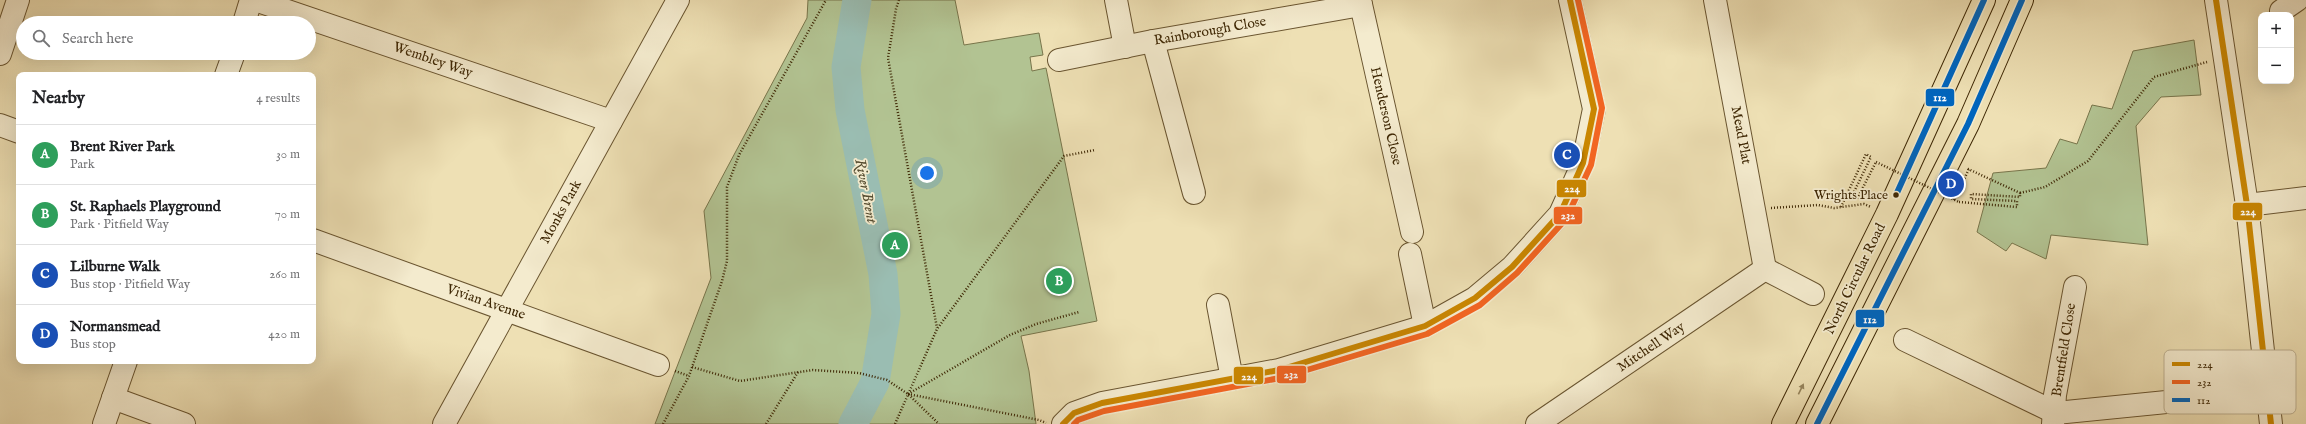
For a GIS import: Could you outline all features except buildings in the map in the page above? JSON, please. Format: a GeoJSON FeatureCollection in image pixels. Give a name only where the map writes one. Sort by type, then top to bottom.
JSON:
{"type":"FeatureCollection","features":[{"type":"Feature","properties":{"kind":"highway","name":"North Circular Road"},"geometry":{"type":"LineString","coordinates":[[1783,424],[1887,214],[1984,0]]}},
{"type":"Feature","properties":{"kind":"highway"},"geometry":{"type":"LineString","coordinates":[[1817,424],[1968,124],[2022,0]]}},
{"type":"Feature","properties":{"kind":"street"},"geometry":{"type":"LineString","coordinates":[[0,54],[18,0]]}},
{"type":"Feature","properties":{"kind":"street"},"geometry":{"type":"LineString","coordinates":[[246,16],[251,0]]}},
{"type":"Feature","properties":{"kind":"street","name":"Wembley Way"},"geometry":{"type":"LineString","coordinates":[[255,0],[302,16]]}},
{"type":"Feature","properties":{"kind":"street","name":"Monks Park"},"geometry":{"type":"LineString","coordinates":[[444,424],[678,0]]}},
{"type":"Feature","properties":{"kind":"street"},"geometry":{"type":"LineString","coordinates":[[1116,0],[1125,47]]}},
{"type":"Feature","properties":{"kind":"street"},"geometry":{"type":"LineString","coordinates":[[1063,424],[1074,413],[1102,403],[1279,370],[1426,326],[1475,298],[1506,272],[1560,214],[1583,163],[1594,109],[1570,0]]}},
{"type":"Feature","properties":{"kind":"street","name":"Mead Plat"},"geometry":{"type":"LineString","coordinates":[[1715,0],[1765,269]]}},
{"type":"Feature","properties":{"kind":"street"},"geometry":{"type":"LineString","coordinates":[[2216,0],[2247,205],[2263,350]]}},
{"type":"Feature","properties":{"kind":"street","name":"Rainborough Close"},"geometry":{"type":"LineString","coordinates":[[1059,60],[1361,2]]}},
{"type":"Feature","properties":{"kind":"street","name":"Henderson Close"},"geometry":{"type":"LineString","coordinates":[[1361,2],[1412,232]]}},
{"type":"Feature","properties":{"kind":"street","name":"Wembley Way"},"geometry":{"type":"LineString","coordinates":[[316,21],[611,121]]}},
{"type":"Feature","properties":{"kind":"street"},"geometry":{"type":"LineString","coordinates":[[1153,41],[1194,193]]}},
{"type":"Feature","properties":{"kind":"street"},"geometry":{"type":"LineString","coordinates":[[227,72],[231,60]]}},
{"type":"Feature","properties":{"kind":"street"},"geometry":{"type":"LineString","coordinates":[[0,124],[16,131]]}},
{"type":"Feature","properties":{"kind":"street"},"geometry":{"type":"LineString","coordinates":[[2247,205],[2306,198]]}},
{"type":"Feature","properties":{"kind":"street","name":"Vivian Avenue"},"geometry":{"type":"LineString","coordinates":[[316,241],[658,365]]}},
{"type":"Feature","properties":{"kind":"street"},"geometry":{"type":"LineString","coordinates":[[1410,254],[1426,326]]}},
{"type":"Feature","properties":{"kind":"street"},"geometry":{"type":"LineString","coordinates":[[1765,269],[1813,294]]}},
{"type":"Feature","properties":{"kind":"street","name":"Mitchell Way"},"geometry":{"type":"LineString","coordinates":[[1537,424],[1765,269]]}},
{"type":"Feature","properties":{"kind":"street","name":"Brentfield Close"},"geometry":{"type":"LineString","coordinates":[[2054,418],[2055,395],[2075,287]]}},
{"type":"Feature","properties":{"kind":"street"},"geometry":{"type":"LineString","coordinates":[[1218,305],[1232,379]]}},
{"type":"Feature","properties":{"kind":"street"},"geometry":{"type":"LineString","coordinates":[[1905,340],[2054,418],[2164,405]]}},
{"type":"Feature","properties":{"kind":"street"},"geometry":{"type":"LineString","coordinates":[[104,424],[125,364]]}},
{"type":"Feature","properties":{"kind":"street"},"geometry":{"type":"LineString","coordinates":[[113,398],[184,424]]}},
{"type":"Feature","properties":{"kind":"street"},"geometry":{"type":"LineString","coordinates":[[2270,414],[2271,424]]}},
{"type":"Feature","properties":{"kind":"path"},"geometry":{"type":"LineString","coordinates":[[663,424],[689,376],[722,280],[727,261],[727,187],[739,155],[826,0]]}},
{"type":"Feature","properties":{"kind":"path"},"geometry":{"type":"LineString","coordinates":[[899,0],[896,9],[888,58],[937,329]]}},
{"type":"Feature","properties":{"kind":"path"},"geometry":{"type":"LineString","coordinates":[[1965,167],[2020,193],[2045,187],[2088,161],[2154,76],[2197,63],[2211,61]]}},
{"type":"Feature","properties":{"kind":"path"},"geometry":{"type":"LineString","coordinates":[[895,424],[937,329],[1064,156],[1094,150]]}},
{"type":"Feature","properties":{"kind":"path"},"geometry":{"type":"LineString","coordinates":[[1841,207],[1866,154],[1871,157],[1852,196],[1857,199],[1876,162],[1959,202],[2017,207],[2017,201],[1971,199],[1972,194],[2020,197],[2020,193]]}},
{"type":"Feature","properties":{"kind":"path"},"geometry":{"type":"LineString","coordinates":[[1954,200],[1969,169]]}},
{"type":"Feature","properties":{"kind":"path"},"geometry":{"type":"LineString","coordinates":[[1755,209],[1818,205],[1834,208],[1864,204],[1870,207]]}},
{"type":"Feature","properties":{"kind":"path"},"geometry":{"type":"LineString","coordinates":[[908,394],[1010,335],[1036,324],[1079,312]]}},
{"type":"Feature","properties":{"kind":"path"},"geometry":{"type":"LineString","coordinates":[[692,367],[740,381],[814,370],[887,380],[908,394],[939,424]]}},
{"type":"Feature","properties":{"kind":"path"},"geometry":{"type":"LineString","coordinates":[[766,424],[798,372]]}},
{"type":"Feature","properties":{"kind":"path"},"geometry":{"type":"LineString","coordinates":[[908,394],[1039,420],[1047,424]]}},
{"type":"Feature","properties":{"kind":"green space"},"geometry":{"type":"Polygon","coordinates":[[[808,0],[955,0],[964,45],[1039,33],[1043,55],[1030,57],[1032,71],[1046,68],[1097,321],[1021,336],[1029,371],[1036,424],[655,424],[711,278],[704,211],[807,18],[808,0]]]}},
{"type":"Feature","properties":{"kind":"green space"},"geometry":{"type":"Polygon","coordinates":[[[2194,40],[2201,95],[2161,97],[2136,126],[2148,245],[2051,235],[2046,259],[2012,243],[2006,251],[1977,232],[1993,173],[2046,168],[2060,139],[2077,144],[2092,105],[2112,109],[2133,51],[2194,40]]]}},
{"type":"Feature","properties":{"kind":"waterway","name":"River Brent"},"geometry":{"type":"LineString","coordinates":[[853,424],[875,382],[886,314],[883,274],[850,110],[846,67],[857,0]]}},
{"type":"Feature","properties":{"kind":"transit line","name":"224"},"geometry":{"type":"LineString","coordinates":[[1063,424],[1074,413],[1102,403],[1279,370],[1425,326],[1475,298],[1512,267],[1560,214],[1583,163],[1594,109],[1570,0]]}},
{"type":"Feature","properties":{"kind":"transit line","name":"232"},"geometry":{"type":"LineString","coordinates":[[1074,424],[1078,420],[1104,411],[1280,378],[1427,334],[1480,305],[1517,273],[1566,219],[1591,165],[1602,108],[1578,0]]}},
{"type":"Feature","properties":{"kind":"transit line","name":"112"},"geometry":{"type":"LineString","coordinates":[[1896,195],[1984,0]]}},
{"type":"Feature","properties":{"kind":"transit line","name":"112"},"geometry":{"type":"LineString","coordinates":[[1817,424],[1968,124],[2022,0]]}},
{"type":"Feature","properties":{"kind":"transit line","name":"224"},"geometry":{"type":"LineString","coordinates":[[2216,0],[2247,205],[2263,350]]}},
{"type":"Feature","properties":{"kind":"transit line","name":"224"},"geometry":{"type":"LineString","coordinates":[[2270,414],[2271,424]]}},
{"type":"Feature","properties":{"kind":"place","name":"Lilburne Walk"},"geometry":{"type":"Point","coordinates":[1567,155]}},
{"type":"Feature","properties":{"kind":"place","name":"Normansmead"},"geometry":{"type":"Point","coordinates":[1951,184]}},
{"type":"Feature","properties":{"kind":"place","name":"Wrights Place"},"geometry":{"type":"Point","coordinates":[1896,195]}},
{"type":"Feature","properties":{"kind":"place","name":"Brent River Park"},"geometry":{"type":"Point","coordinates":[895,245]}},
{"type":"Feature","properties":{"kind":"place","name":"St. Raphaels Playground"},"geometry":{"type":"Point","coordinates":[1059,281]}}]}
